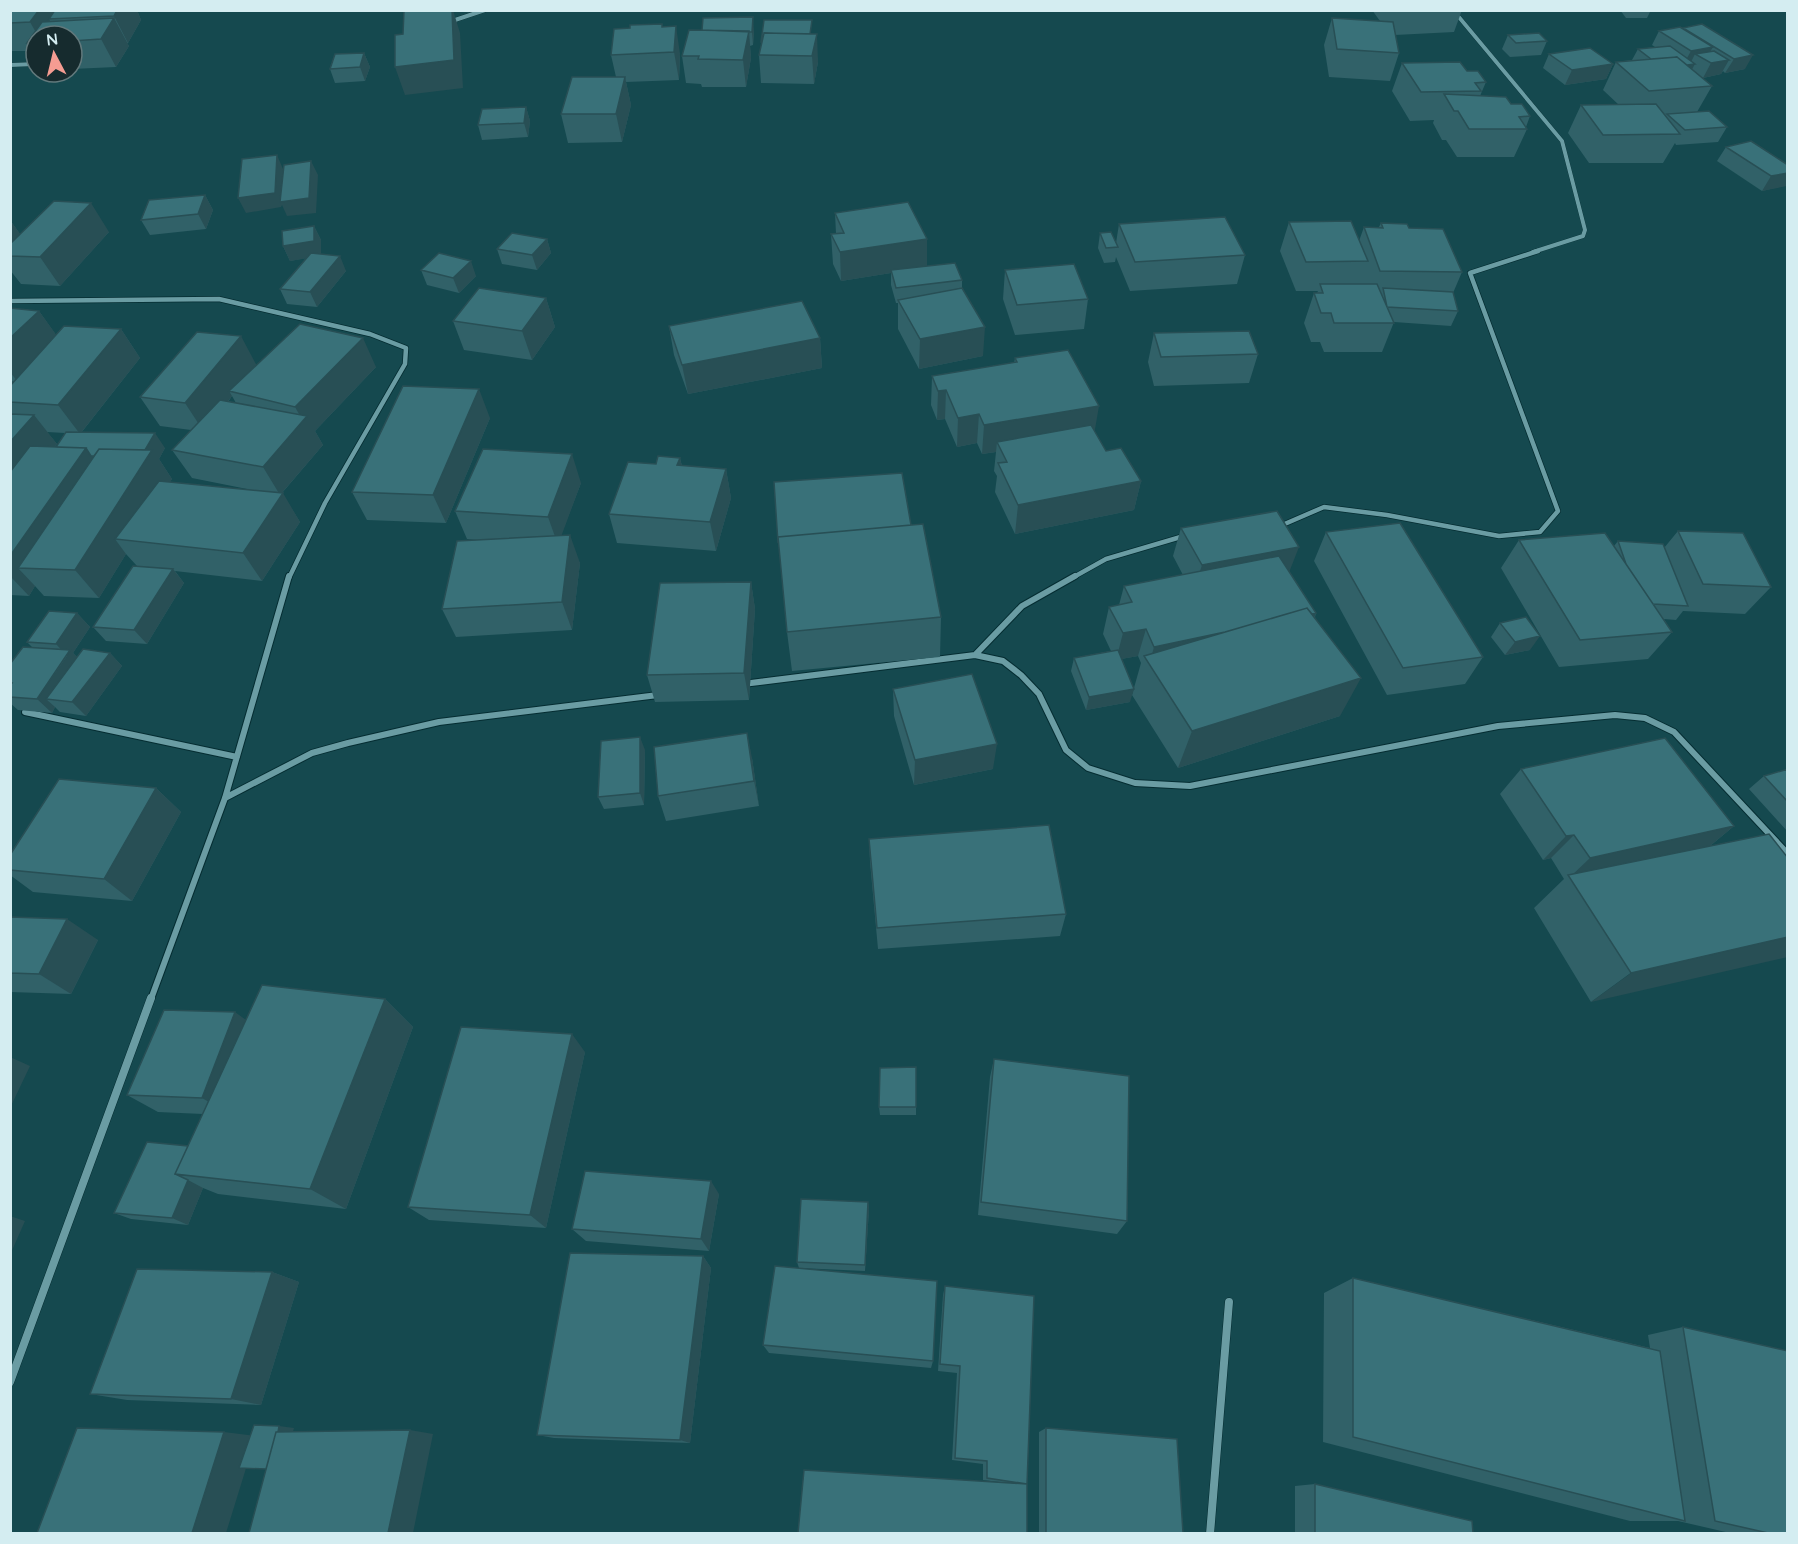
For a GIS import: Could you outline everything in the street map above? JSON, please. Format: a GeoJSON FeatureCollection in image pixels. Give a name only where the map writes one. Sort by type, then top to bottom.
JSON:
{"type":"FeatureCollection","features":[{"type":"Feature","properties":{"kind":"street"},"geometry":{"type":"LineString","coordinates":[[452,29],[455,20],[484,10]]}},
{"type":"Feature","properties":{"kind":"street"},"geometry":{"type":"LineString","coordinates":[[1274,526],[1285,525],[1324,507],[1387,515],[1499,536],[1540,532],[1558,512],[1470,273],[1583,236],[1585,230],[1562,141],[1454,10]]}},
{"type":"Feature","properties":{"kind":"street"},"geometry":{"type":"LineString","coordinates":[[10,301],[219,299],[370,334],[406,348],[405,364],[325,502],[291,570],[225,798],[10,1382]]}},
{"type":"Feature","properties":{"kind":"street"},"geometry":{"type":"LineString","coordinates":[[975,655],[1022,606],[1106,559],[1187,535]]}},
{"type":"Feature","properties":{"kind":"street"},"geometry":{"type":"LineString","coordinates":[[730,686],[975,655],[1002,661],[1021,675],[1038,694],[1066,750],[1088,768],[1135,783],[1190,786],[1498,726],[1615,715],[1645,718],[1674,732],[1788,854]]}},
{"type":"Feature","properties":{"kind":"street"},"geometry":{"type":"LineString","coordinates":[[225,798],[312,753],[348,742],[438,722],[660,695]]}},
{"type":"Feature","properties":{"kind":"street"},"geometry":{"type":"LineString","coordinates":[[25,712],[237,757]]}},
{"type":"Feature","properties":{"kind":"street"},"geometry":{"type":"LineString","coordinates":[[1209,1533],[1229,1302]]}},
{"type":"Feature","properties":{"kind":"building"},"geometry":{"type":"Polygon","coordinates":[[[10,10],[39,10],[30,22],[10,23],[10,10]]]}},
{"type":"Feature","properties":{"kind":"building"},"geometry":{"type":"Polygon","coordinates":[[[55,10],[117,10],[114,16],[49,19],[55,10]]]}},
{"type":"Feature","properties":{"kind":"building"},"geometry":{"type":"Polygon","coordinates":[[[404,10],[452,10],[454,60],[395,67],[395,35],[403,34],[404,10]]]}},
{"type":"Feature","properties":{"kind":"building"},"geometry":{"type":"Polygon","coordinates":[[[753,17],[752,32],[702,30],[703,18],[753,17]]]}},
{"type":"Feature","properties":{"kind":"building"},"geometry":{"type":"Polygon","coordinates":[[[114,18],[101,39],[84,40],[84,24],[41,24],[42,22],[114,18]]]}},
{"type":"Feature","properties":{"kind":"building"},"geometry":{"type":"Polygon","coordinates":[[[1332,18],[1393,22],[1399,53],[1337,49],[1332,18]]]}},
{"type":"Feature","properties":{"kind":"building"},"geometry":{"type":"Polygon","coordinates":[[[764,20],[812,20],[810,34],[764,33],[761,42],[764,20]]]}},
{"type":"Feature","properties":{"kind":"building"},"geometry":{"type":"Polygon","coordinates":[[[662,24],[662,27],[676,26],[674,52],[611,55],[614,29],[630,28],[630,25],[662,24]]]}},
{"type":"Feature","properties":{"kind":"building"},"geometry":{"type":"Polygon","coordinates":[[[1702,24],[1753,55],[1734,59],[1683,28],[1702,24]]]}},
{"type":"Feature","properties":{"kind":"building"},"geometry":{"type":"Polygon","coordinates":[[[1680,27],[1713,47],[1691,51],[1659,31],[1680,27]]]}},
{"type":"Feature","properties":{"kind":"building"},"geometry":{"type":"Polygon","coordinates":[[[689,30],[749,31],[743,60],[698,59],[699,56],[682,56],[689,30]]]}},
{"type":"Feature","properties":{"kind":"building"},"geometry":{"type":"Polygon","coordinates":[[[764,33],[817,34],[812,56],[759,55],[764,33]]]}},
{"type":"Feature","properties":{"kind":"building"},"geometry":{"type":"Polygon","coordinates":[[[1539,33],[1547,41],[1516,43],[1508,35],[1539,33]]]}},
{"type":"Feature","properties":{"kind":"building"},"geometry":{"type":"Polygon","coordinates":[[[1670,46],[1695,64],[1687,65],[1677,57],[1651,59],[1638,49],[1670,46]]]}},
{"type":"Feature","properties":{"kind":"building"},"geometry":{"type":"Polygon","coordinates":[[[1590,48],[1613,64],[1572,70],[1549,54],[1590,48]]]}},
{"type":"Feature","properties":{"kind":"building"},"geometry":{"type":"Polygon","coordinates":[[[1714,51],[1729,60],[1711,63],[1695,54],[1714,51]]]}},
{"type":"Feature","properties":{"kind":"building"},"geometry":{"type":"Polygon","coordinates":[[[364,53],[360,67],[330,69],[335,54],[364,53]]]}},
{"type":"Feature","properties":{"kind":"building"},"geometry":{"type":"Polygon","coordinates":[[[1677,57],[1712,86],[1649,91],[1616,62],[1677,57]]]}},
{"type":"Feature","properties":{"kind":"building"},"geometry":{"type":"Polygon","coordinates":[[[1460,62],[1467,71],[1478,71],[1486,82],[1475,83],[1481,91],[1421,92],[1402,63],[1460,62]]]}},
{"type":"Feature","properties":{"kind":"building"},"geometry":{"type":"Polygon","coordinates":[[[572,77],[625,77],[616,114],[561,114],[572,77]]]}},
{"type":"Feature","properties":{"kind":"building"},"geometry":{"type":"Polygon","coordinates":[[[1444,94],[1506,97],[1511,104],[1522,104],[1530,116],[1519,117],[1527,129],[1469,129],[1444,94]]]}},
{"type":"Feature","properties":{"kind":"building"},"geometry":{"type":"Polygon","coordinates":[[[1656,104],[1680,134],[1603,135],[1581,105],[1656,104]]]}},
{"type":"Feature","properties":{"kind":"building"},"geometry":{"type":"Polygon","coordinates":[[[526,107],[524,123],[478,125],[482,109],[526,107]]]}},
{"type":"Feature","properties":{"kind":"building"},"geometry":{"type":"Polygon","coordinates":[[[1709,111],[1727,127],[1685,130],[1667,114],[1709,111]]]}},
{"type":"Feature","properties":{"kind":"building"},"geometry":{"type":"Polygon","coordinates":[[[1751,141],[1788,165],[1788,173],[1771,176],[1726,147],[1751,141]]]}},
{"type":"Feature","properties":{"kind":"building"},"geometry":{"type":"Polygon","coordinates":[[[277,155],[275,193],[238,198],[242,159],[277,155]]]}},
{"type":"Feature","properties":{"kind":"building"},"geometry":{"type":"Polygon","coordinates":[[[311,161],[309,198],[280,202],[284,165],[311,161]]]}},
{"type":"Feature","properties":{"kind":"building"},"geometry":{"type":"Polygon","coordinates":[[[205,195],[198,214],[141,220],[149,200],[205,195]]]}},
{"type":"Feature","properties":{"kind":"building"},"geometry":{"type":"Polygon","coordinates":[[[54,201],[91,203],[40,257],[10,256],[10,244],[54,201]]]}},
{"type":"Feature","properties":{"kind":"building"},"geometry":{"type":"Polygon","coordinates":[[[908,202],[927,239],[840,252],[831,234],[844,233],[835,213],[908,202]]]}},
{"type":"Feature","properties":{"kind":"building"},"geometry":{"type":"Polygon","coordinates":[[[1225,217],[1245,255],[1135,262],[1119,224],[1225,217]]]}},
{"type":"Feature","properties":{"kind":"building"},"geometry":{"type":"Polygon","coordinates":[[[1351,221],[1368,261],[1306,262],[1289,222],[1351,221]]]}},
{"type":"Feature","properties":{"kind":"building"},"geometry":{"type":"Polygon","coordinates":[[[1381,223],[1407,224],[1409,228],[1443,229],[1462,272],[1380,271],[1364,227],[1383,228],[1381,223]]]}},
{"type":"Feature","properties":{"kind":"building"},"geometry":{"type":"Polygon","coordinates":[[[314,226],[314,241],[283,246],[282,231],[314,226]]]}},
{"type":"Feature","properties":{"kind":"building"},"geometry":{"type":"Polygon","coordinates":[[[1111,232],[1118,247],[1106,248],[1100,233],[1111,232]]]}},
{"type":"Feature","properties":{"kind":"building"},"geometry":{"type":"Polygon","coordinates":[[[512,233],[547,239],[532,255],[497,249],[512,233]]]}},
{"type":"Feature","properties":{"kind":"building"},"geometry":{"type":"Polygon","coordinates":[[[311,253],[340,256],[310,292],[280,289],[311,253]]]}},
{"type":"Feature","properties":{"kind":"building"},"geometry":{"type":"Polygon","coordinates":[[[439,253],[471,261],[453,278],[421,270],[439,253]]]}},
{"type":"Feature","properties":{"kind":"building"},"geometry":{"type":"Polygon","coordinates":[[[955,263],[962,280],[896,288],[891,270],[955,263]]]}},
{"type":"Feature","properties":{"kind":"building"},"geometry":{"type":"Polygon","coordinates":[[[1074,264],[1088,299],[1017,305],[1005,270],[1074,264]]]}},
{"type":"Feature","properties":{"kind":"building"},"geometry":{"type":"Polygon","coordinates":[[[1320,284],[1377,284],[1394,323],[1334,323],[1331,313],[1321,313],[1314,293],[1323,293],[1320,284]]]}},
{"type":"Feature","properties":{"kind":"building"},"geometry":{"type":"Polygon","coordinates":[[[479,288],[546,298],[522,331],[453,321],[479,288]]]}},
{"type":"Feature","properties":{"kind":"building"},"geometry":{"type":"Polygon","coordinates":[[[962,288],[985,327],[920,339],[898,300],[962,288]]]}},
{"type":"Feature","properties":{"kind":"building"},"geometry":{"type":"Polygon","coordinates":[[[1383,288],[1453,292],[1458,311],[1387,307],[1383,288]]]}},
{"type":"Feature","properties":{"kind":"building"},"geometry":{"type":"Polygon","coordinates":[[[802,301],[820,338],[682,365],[669,326],[802,301]]]}},
{"type":"Feature","properties":{"kind":"building"},"geometry":{"type":"Polygon","coordinates":[[[10,308],[39,311],[10,338],[10,308]]]}},
{"type":"Feature","properties":{"kind":"building"},"geometry":{"type":"Polygon","coordinates":[[[300,324],[363,338],[295,407],[229,391],[300,324]]]}},
{"type":"Feature","properties":{"kind":"building"},"geometry":{"type":"Polygon","coordinates":[[[64,326],[121,329],[58,405],[10,402],[10,386],[64,326]]]}},
{"type":"Feature","properties":{"kind":"building"},"geometry":{"type":"Polygon","coordinates":[[[1249,331],[1258,354],[1161,357],[1154,333],[1249,331]]]}},
{"type":"Feature","properties":{"kind":"building"},"geometry":{"type":"Polygon","coordinates":[[[197,332],[241,336],[185,403],[140,397],[197,332]]]}},
{"type":"Feature","properties":{"kind":"building"},"geometry":{"type":"Polygon","coordinates":[[[1068,350],[1099,406],[984,425],[979,414],[958,418],[946,390],[938,391],[932,376],[1017,362],[1015,358],[1068,350]]]}},
{"type":"Feature","properties":{"kind":"building"},"geometry":{"type":"Polygon","coordinates":[[[403,386],[479,389],[433,495],[352,492],[403,386]]]}},
{"type":"Feature","properties":{"kind":"building"},"geometry":{"type":"Polygon","coordinates":[[[220,400],[307,416],[263,467],[172,450],[220,400]]]}},
{"type":"Feature","properties":{"kind":"building"},"geometry":{"type":"Polygon","coordinates":[[[10,414],[34,415],[10,442],[10,414]]]}},
{"type":"Feature","properties":{"kind":"building"},"geometry":{"type":"Polygon","coordinates":[[[1091,425],[1106,451],[1121,448],[1141,481],[1018,505],[998,463],[1007,462],[997,442],[1091,425]]]}},
{"type":"Feature","properties":{"kind":"building"},"geometry":{"type":"Polygon","coordinates":[[[66,432],[155,433],[145,450],[99,449],[94,456],[91,456],[86,448],[56,447],[66,432]]]}},
{"type":"Feature","properties":{"kind":"building"},"geometry":{"type":"Polygon","coordinates":[[[30,446],[86,448],[10,556],[10,472],[30,446]]]}},
{"type":"Feature","properties":{"kind":"building"},"geometry":{"type":"Polygon","coordinates":[[[99,449],[152,450],[75,570],[18,568],[99,449]]]}},
{"type":"Feature","properties":{"kind":"building"},"geometry":{"type":"Polygon","coordinates":[[[483,449],[572,454],[548,517],[455,511],[483,449]]]}},
{"type":"Feature","properties":{"kind":"building"},"geometry":{"type":"Polygon","coordinates":[[[658,456],[680,458],[677,465],[726,469],[710,522],[609,514],[628,462],[656,464],[658,456]]]}},
{"type":"Feature","properties":{"kind":"building"},"geometry":{"type":"Polygon","coordinates":[[[902,473],[911,525],[778,537],[778,543],[774,482],[902,473]]]}},
{"type":"Feature","properties":{"kind":"building"},"geometry":{"type":"Polygon","coordinates":[[[159,481],[283,493],[243,553],[115,539],[159,481]]]}},
{"type":"Feature","properties":{"kind":"building"},"geometry":{"type":"Polygon","coordinates":[[[1277,511],[1299,547],[1202,565],[1181,528],[1277,511]]]}},
{"type":"Feature","properties":{"kind":"building"},"geometry":{"type":"Polygon","coordinates":[[[1400,523],[1483,657],[1403,668],[1326,532],[1400,523]]]}},
{"type":"Feature","properties":{"kind":"building"},"geometry":{"type":"Polygon","coordinates":[[[923,524],[941,617],[787,632],[778,537],[923,524]]]}},
{"type":"Feature","properties":{"kind":"building"},"geometry":{"type":"Polygon","coordinates":[[[1678,531],[1743,533],[1771,587],[1703,584],[1678,531]]]}},
{"type":"Feature","properties":{"kind":"building"},"geometry":{"type":"Polygon","coordinates":[[[1605,533],[1672,632],[1580,640],[1519,540],[1605,533]]]}},
{"type":"Feature","properties":{"kind":"building"},"geometry":{"type":"Polygon","coordinates":[[[570,535],[562,602],[442,609],[457,541],[570,535]]]}},
{"type":"Feature","properties":{"kind":"building"},"geometry":{"type":"Polygon","coordinates":[[[1618,541],[1663,544],[1688,606],[1653,604],[1626,564],[1618,541]]]}},
{"type":"Feature","properties":{"kind":"building"},"geometry":{"type":"Polygon","coordinates":[[[1279,556],[1316,613],[1312,614],[1307,608],[1225,632],[1154,647],[1146,629],[1123,633],[1109,607],[1132,602],[1124,586],[1279,556]]]}},
{"type":"Feature","properties":{"kind":"building"},"geometry":{"type":"Polygon","coordinates":[[[133,566],[173,569],[134,630],[93,627],[133,566]]]}},
{"type":"Feature","properties":{"kind":"building"},"geometry":{"type":"Polygon","coordinates":[[[751,582],[744,673],[647,675],[660,583],[751,582]]]}},
{"type":"Feature","properties":{"kind":"building"},"geometry":{"type":"Polygon","coordinates":[[[1307,608],[1361,678],[1192,731],[1144,656],[1307,608]]]}},
{"type":"Feature","properties":{"kind":"building"},"geometry":{"type":"Polygon","coordinates":[[[49,611],[77,613],[56,644],[27,642],[49,611]]]}},
{"type":"Feature","properties":{"kind":"building"},"geometry":{"type":"Polygon","coordinates":[[[1526,617],[1540,636],[1515,642],[1500,623],[1526,617]]]}},
{"type":"Feature","properties":{"kind":"building"},"geometry":{"type":"Polygon","coordinates":[[[23,647],[70,650],[37,699],[10,697],[12,683],[10,682],[10,664],[23,647]]]}},
{"type":"Feature","properties":{"kind":"building"},"geometry":{"type":"Polygon","coordinates":[[[83,649],[110,653],[72,702],[46,699],[83,649]]]}},
{"type":"Feature","properties":{"kind":"building"},"geometry":{"type":"Polygon","coordinates":[[[1118,650],[1134,689],[1089,697],[1074,658],[1118,650]]]}},
{"type":"Feature","properties":{"kind":"building"},"geometry":{"type":"Polygon","coordinates":[[[972,674],[997,744],[915,760],[893,689],[972,674]]]}},
{"type":"Feature","properties":{"kind":"building"},"geometry":{"type":"Polygon","coordinates":[[[747,733],[754,781],[658,796],[654,747],[747,733]]]}},
{"type":"Feature","properties":{"kind":"building"},"geometry":{"type":"Polygon","coordinates":[[[640,737],[640,793],[598,797],[601,741],[640,737]]]}},
{"type":"Feature","properties":{"kind":"building"},"geometry":{"type":"Polygon","coordinates":[[[1665,738],[1734,826],[1590,858],[1574,835],[1566,836],[1521,769],[1665,738]]]}},
{"type":"Feature","properties":{"kind":"building"},"geometry":{"type":"Polygon","coordinates":[[[1788,769],[1788,802],[1764,776],[1788,769]]]}},
{"type":"Feature","properties":{"kind":"building"},"geometry":{"type":"Polygon","coordinates":[[[59,779],[156,788],[104,879],[10,870],[10,855],[59,779]]]}},
{"type":"Feature","properties":{"kind":"building"},"geometry":{"type":"Polygon","coordinates":[[[1049,825],[1066,914],[877,928],[869,839],[1049,825]]]}},
{"type":"Feature","properties":{"kind":"building"},"geometry":{"type":"Polygon","coordinates":[[[1769,834],[1788,858],[1788,937],[1631,973],[1568,875],[1769,834]]]}},
{"type":"Feature","properties":{"kind":"building"},"geometry":{"type":"Polygon","coordinates":[[[10,917],[67,919],[39,974],[10,973],[10,917]]]}},
{"type":"Feature","properties":{"kind":"building"},"geometry":{"type":"Polygon","coordinates":[[[262,985],[385,999],[310,1189],[175,1174],[262,985]]]}},
{"type":"Feature","properties":{"kind":"building"},"geometry":{"type":"Polygon","coordinates":[[[164,1010],[235,1012],[202,1098],[127,1095],[164,1010]]]}},
{"type":"Feature","properties":{"kind":"building"},"geometry":{"type":"Polygon","coordinates":[[[461,1027],[572,1034],[530,1215],[408,1207],[461,1027]]]}},
{"type":"Feature","properties":{"kind":"building"},"geometry":{"type":"Polygon","coordinates":[[[994,1059],[1129,1076],[1127,1221],[981,1202],[994,1059]]]}},
{"type":"Feature","properties":{"kind":"building"},"geometry":{"type":"Polygon","coordinates":[[[916,1067],[916,1107],[879,1107],[880,1068],[916,1067]]]}},
{"type":"Feature","properties":{"kind":"building"},"geometry":{"type":"Polygon","coordinates":[[[147,1142],[188,1146],[175,1174],[188,1180],[172,1218],[114,1213],[147,1142]]]}},
{"type":"Feature","properties":{"kind":"building"},"geometry":{"type":"Polygon","coordinates":[[[585,1171],[711,1181],[701,1239],[572,1229],[585,1171]]]}},
{"type":"Feature","properties":{"kind":"building"},"geometry":{"type":"Polygon","coordinates":[[[801,1199],[868,1202],[865,1265],[797,1262],[801,1199]]]}},
{"type":"Feature","properties":{"kind":"building"},"geometry":{"type":"Polygon","coordinates":[[[570,1253],[703,1256],[680,1440],[537,1435],[570,1253]]]}},
{"type":"Feature","properties":{"kind":"building"},"geometry":{"type":"Polygon","coordinates":[[[775,1266],[937,1281],[933,1361],[763,1345],[775,1266]]]}},
{"type":"Feature","properties":{"kind":"building"},"geometry":{"type":"Polygon","coordinates":[[[137,1269],[272,1272],[231,1399],[90,1394],[137,1269]]]}},
{"type":"Feature","properties":{"kind":"building"},"geometry":{"type":"Polygon","coordinates":[[[1353,1278],[1660,1351],[1685,1521],[1353,1437],[1353,1278]]]}},
{"type":"Feature","properties":{"kind":"building"},"geometry":{"type":"Polygon","coordinates":[[[945,1286],[1034,1296],[1027,1484],[987,1478],[987,1461],[955,1458],[960,1366],[940,1364],[945,1286]]]}},
{"type":"Feature","properties":{"kind":"building"},"geometry":{"type":"Polygon","coordinates":[[[1683,1327],[1788,1351],[1788,1533],[1768,1533],[1715,1521],[1683,1327]]]}},
{"type":"Feature","properties":{"kind":"building"},"geometry":{"type":"Polygon","coordinates":[[[254,1425],[279,1426],[266,1469],[239,1468],[254,1425]]]}},
{"type":"Feature","properties":{"kind":"building"},"geometry":{"type":"Polygon","coordinates":[[[77,1428],[224,1432],[192,1533],[37,1533],[77,1428]]]}},
{"type":"Feature","properties":{"kind":"building"},"geometry":{"type":"Polygon","coordinates":[[[1046,1428],[1177,1439],[1183,1533],[1046,1533],[1046,1428]]]}},
{"type":"Feature","properties":{"kind":"building"},"geometry":{"type":"Polygon","coordinates":[[[410,1430],[388,1533],[249,1533],[276,1432],[410,1430]]]}},
{"type":"Feature","properties":{"kind":"building"},"geometry":{"type":"Polygon","coordinates":[[[804,1470],[1027,1484],[1027,1533],[798,1533],[804,1470]]]}},
{"type":"Feature","properties":{"kind":"building"},"geometry":{"type":"Polygon","coordinates":[[[1315,1484],[1472,1521],[1473,1533],[1315,1533],[1315,1484]]]}}]}
